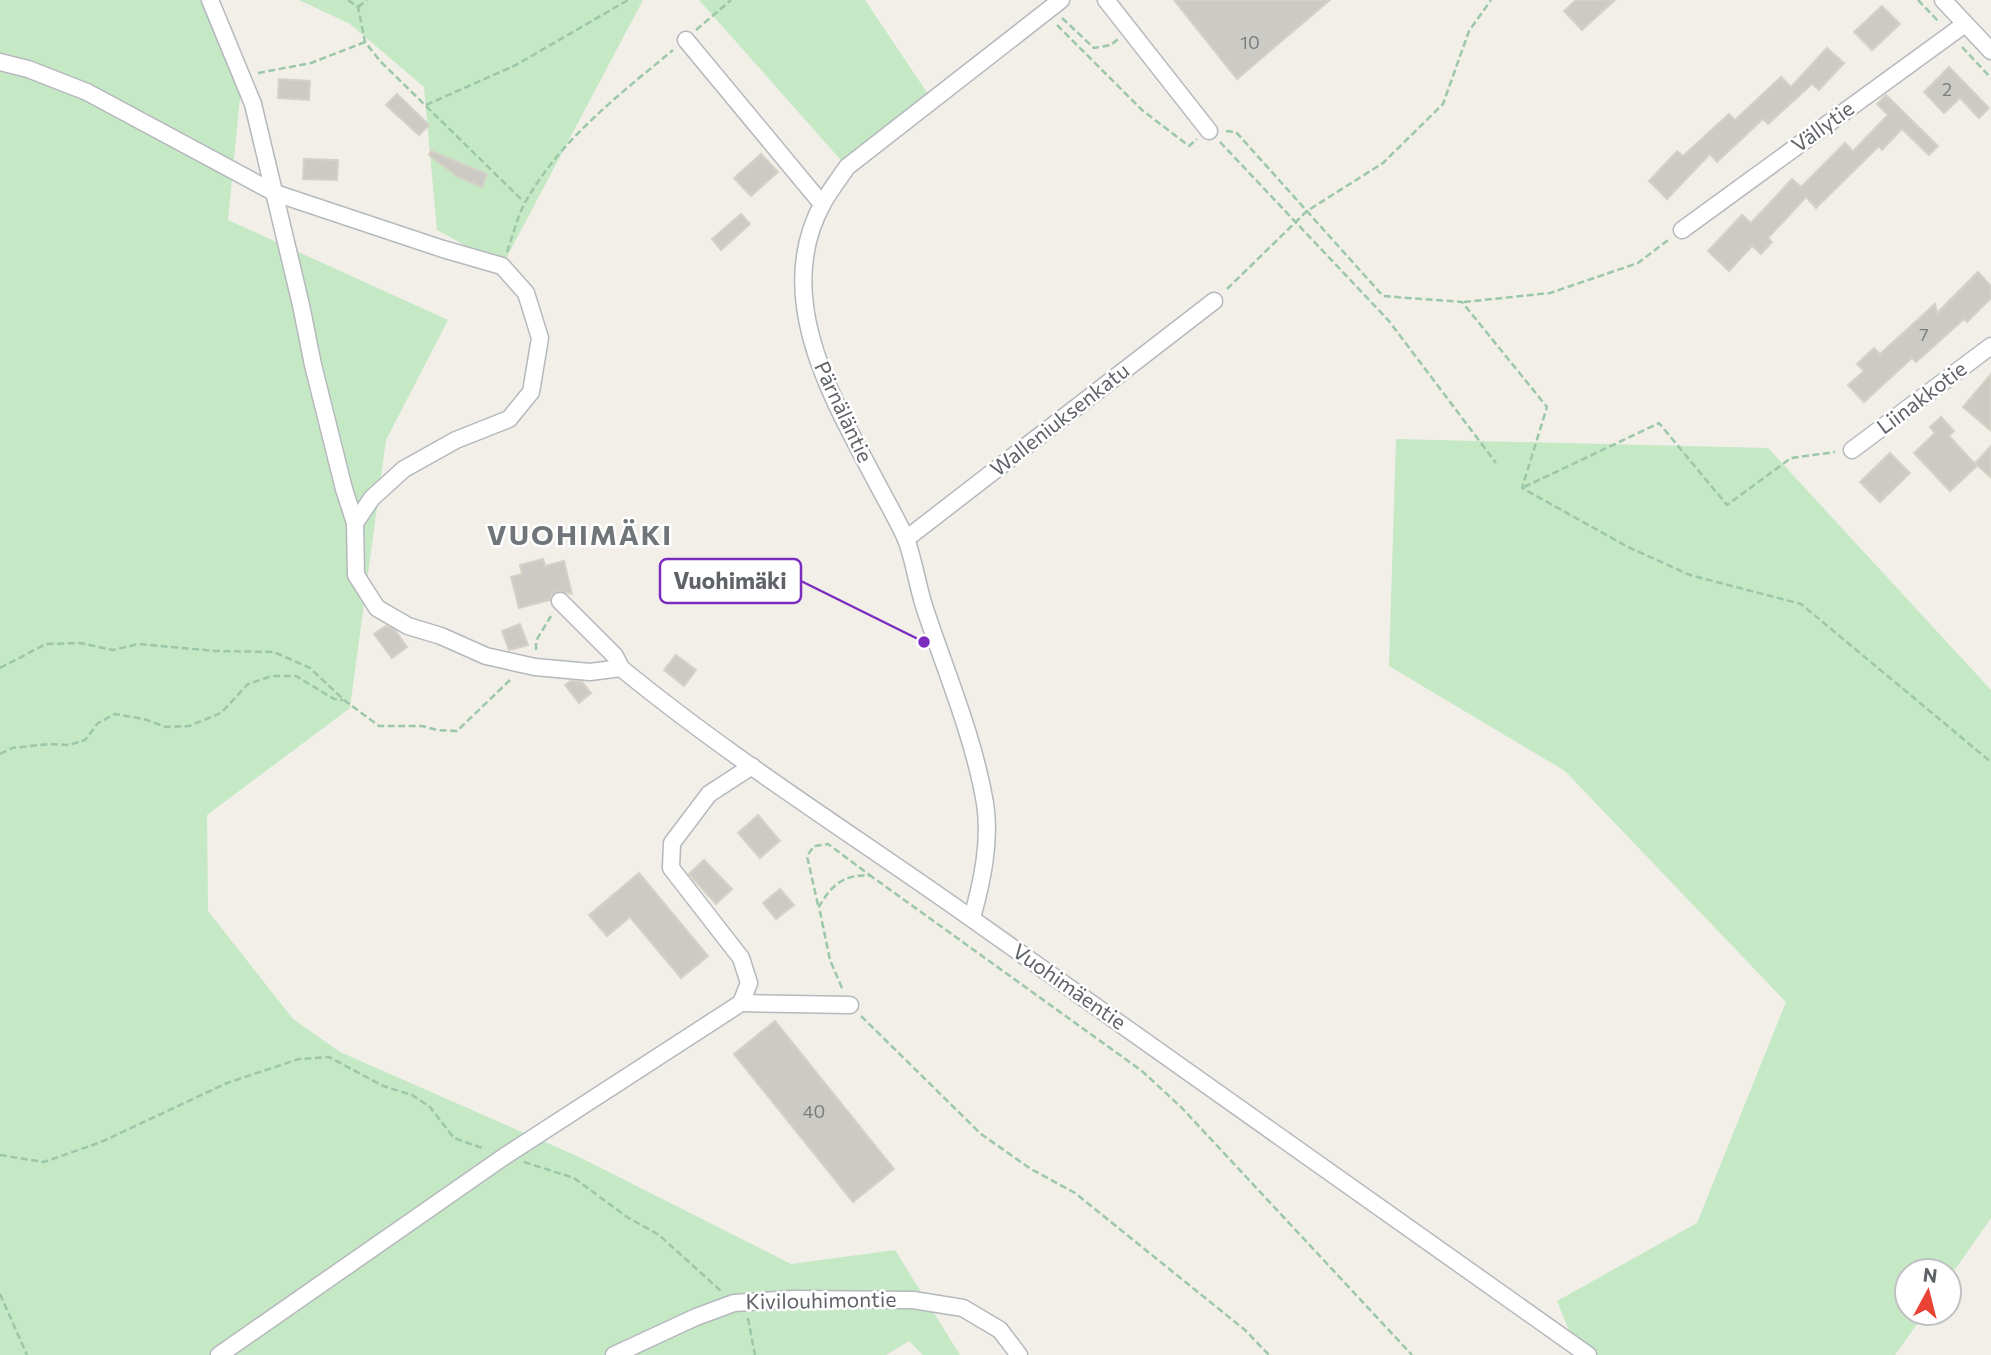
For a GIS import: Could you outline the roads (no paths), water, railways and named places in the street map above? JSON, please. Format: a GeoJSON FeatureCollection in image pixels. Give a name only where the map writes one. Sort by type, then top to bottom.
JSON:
{"type":"FeatureCollection","features":[{"type":"Feature","properties":{"kind":"street"},"geometry":{"type":"LineString","coordinates":[[210,0],[253,104],[313,365],[355,523],[356,575],[377,608],[408,626],[441,636],[486,656],[530,666],[590,672],[621,668]]}},
{"type":"Feature","properties":{"kind":"street"},"geometry":{"type":"LineString","coordinates":[[1106,0],[1209,131]]}},
{"type":"Feature","properties":{"kind":"street"},"geometry":{"type":"LineString","coordinates":[[1943,0],[1991,51]]}},
{"type":"Feature","properties":{"kind":"street","name":"Pärnäläntie"},"geometry":{"type":"LineString","coordinates":[[972,918],[982,882],[985,805],[974,758],[922,603],[906,539],[835,401],[814,351],[805,306],[805,264],[811,233],[822,204],[847,167],[1056,10]]}},
{"type":"Feature","properties":{"kind":"street","name":"Vällytie"},"geometry":{"type":"LineString","coordinates":[[1682,230],[1965,24]]}},
{"type":"Feature","properties":{"kind":"street"},"geometry":{"type":"LineString","coordinates":[[686,40],[822,204]]}},
{"type":"Feature","properties":{"kind":"street"},"geometry":{"type":"LineString","coordinates":[[0,62],[28,69],[87,92],[275,193],[502,266],[526,293],[540,338],[531,392],[509,419],[456,440],[404,469],[372,498],[355,523]]}},
{"type":"Feature","properties":{"kind":"street","name":"Walleniuksenkatu"},"geometry":{"type":"LineString","coordinates":[[906,539],[1214,301]]}},
{"type":"Feature","properties":{"kind":"street","name":"Liinakkotie"},"geometry":{"type":"LineString","coordinates":[[1852,450],[1991,346]]}},
{"type":"Feature","properties":{"kind":"street","name":"Vuohimäentie"},"geometry":{"type":"LineString","coordinates":[[559,601],[615,656],[621,668],[657,697],[1587,1355]]}},
{"type":"Feature","properties":{"kind":"street"},"geometry":{"type":"LineString","coordinates":[[741,1003],[749,983],[741,958],[671,867],[672,843],[709,794],[752,766]]}},
{"type":"Feature","properties":{"kind":"street"},"geometry":{"type":"LineString","coordinates":[[219,1355],[505,1156],[741,1003],[850,1004]]}},
{"type":"Feature","properties":{"kind":"street","name":"Kivilouhimontie"},"geometry":{"type":"LineString","coordinates":[[614,1355],[696,1317],[734,1303],[793,1299],[913,1300],[964,1308],[1000,1330],[1019,1355]]}},
{"type":"Feature","properties":{"kind":"place","name":"Vuohimäki"},"geometry":{"type":"Point","coordinates":[924,642]}},
{"type":"Feature","properties":{"kind":"district","name":"VUOHIMÄKI"},"geometry":{"type":"Point","coordinates":[580,535]}}]}
